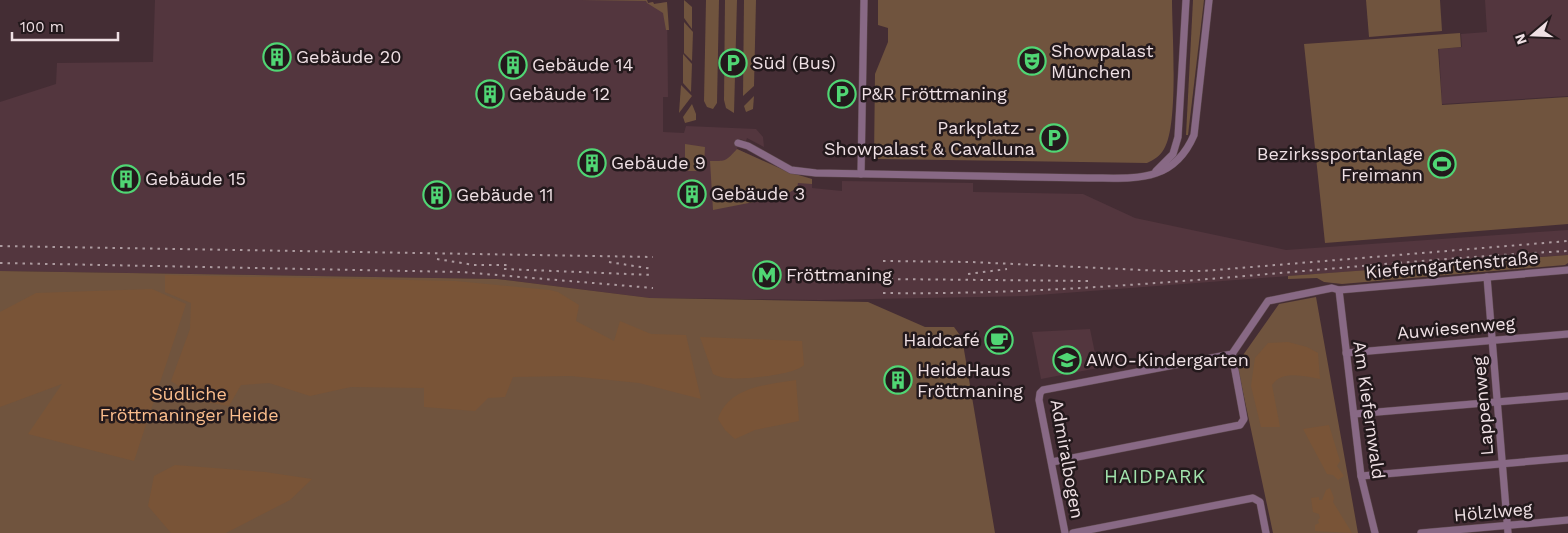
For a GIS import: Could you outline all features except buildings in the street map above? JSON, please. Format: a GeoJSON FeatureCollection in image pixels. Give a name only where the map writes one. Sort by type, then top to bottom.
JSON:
{"type":"FeatureCollection","features":[{"type":"Feature","properties":{"kind":"street"},"geometry":{"type":"LineString","coordinates":[[861,174],[864,0]]}},
{"type":"Feature","properties":{"kind":"street"},"geometry":{"type":"LineString","coordinates":[[1142,176],[1152,173],[1167,163],[1177,144],[1186,0]]}},
{"type":"Feature","properties":{"kind":"street"},"geometry":{"type":"LineString","coordinates":[[738,143],[748,146],[791,170],[816,173],[1024,177],[1156,175],[1175,164],[1185,153],[1194,135],[1208,0]]}},
{"type":"Feature","properties":{"kind":"street","name":"Kieferngartenstraße"},"geometry":{"type":"LineString","coordinates":[[1339,290],[1568,270]]}},
{"type":"Feature","properties":{"kind":"street","name":"Lappenweg"},"geometry":{"type":"LineString","coordinates":[[1486,277],[1493,340],[1507,529]]}},
{"type":"Feature","properties":{"kind":"street"},"geometry":{"type":"LineString","coordinates":[[1052,462],[1240,425],[1244,419],[1232,354],[1268,301],[1332,288],[1339,290]]}},
{"type":"Feature","properties":{"kind":"street","name":"Am Kiefernwald"},"geometry":{"type":"LineString","coordinates":[[1339,290],[1361,476],[1375,533]]}},
{"type":"Feature","properties":{"kind":"street","name":"Auwiesenweg"},"geometry":{"type":"LineString","coordinates":[[1346,353],[1568,334]]}},
{"type":"Feature","properties":{"kind":"street","name":"Admiralbogen"},"geometry":{"type":"LineString","coordinates":[[1065,533],[1040,393],[1043,390],[1232,354]]}},
{"type":"Feature","properties":{"kind":"street"},"geometry":{"type":"LineString","coordinates":[[1354,414],[1568,396]]}},
{"type":"Feature","properties":{"kind":"street"},"geometry":{"type":"LineString","coordinates":[[1361,476],[1568,458]]}},
{"type":"Feature","properties":{"kind":"street"},"geometry":{"type":"LineString","coordinates":[[1073,533],[1253,498],[1260,502],[1266,533]]}},
{"type":"Feature","properties":{"kind":"street","name":"Hölzlweg"},"geometry":{"type":"LineString","coordinates":[[1421,533],[1507,529],[1568,520]]}},
{"type":"Feature","properties":{"kind":"shaded area"},"geometry":{"type":"Polygon","coordinates":[[[155,0],[647,0],[648,3],[653,2],[654,4],[667,2],[668,97],[663,97],[663,132],[684,133],[686,126],[756,129],[763,137],[764,147],[747,138],[746,141],[740,139],[737,149],[788,172],[812,179],[812,188],[842,191],[842,181],[973,183],[973,192],[1083,194],[1135,218],[1286,250],[1568,230],[1568,255],[1025,296],[820,300],[650,298],[497,279],[0,271],[0,102],[56,84],[57,63],[153,62],[155,0]]]}},
{"type":"Feature","properties":{"kind":"shaded area"},"geometry":{"type":"Polygon","coordinates":[[[1485,0],[1568,0],[1568,96],[1442,104],[1439,49],[1462,47],[1461,34],[1487,32],[1485,0]]]}},
{"type":"Feature","properties":{"kind":"shaded area"},"geometry":{"type":"Polygon","coordinates":[[[165,275],[456,281],[550,290],[558,292],[579,305],[576,321],[614,341],[620,321],[651,334],[686,335],[701,399],[639,383],[571,376],[513,377],[505,397],[488,398],[475,411],[424,407],[424,388],[351,387],[310,396],[269,383],[241,385],[229,406],[200,401],[171,381],[190,329],[191,303],[165,292],[165,275]]]}},
{"type":"Feature","properties":{"kind":"shaded area"},"geometry":{"type":"Polygon","coordinates":[[[152,289],[186,304],[134,461],[28,434],[62,384],[0,407],[0,312],[36,293],[152,289]]]}},
{"type":"Feature","properties":{"kind":"shaded area","name":"AWO-Kindergarten"},"geometry":{"type":"Polygon","coordinates":[[[1090,329],[1098,368],[1041,379],[1032,332],[1090,329]]]}},
{"type":"Feature","properties":{"kind":"shaded area"},"geometry":{"type":"Polygon","coordinates":[[[700,337],[802,341],[804,365],[790,372],[768,376],[720,377],[713,374],[700,337]]]}},
{"type":"Feature","properties":{"kind":"shaded area"},"geometry":{"type":"Polygon","coordinates":[[[1288,342],[1307,347],[1318,353],[1320,379],[1294,375],[1281,377],[1276,380],[1272,385],[1280,427],[1261,427],[1251,386],[1255,358],[1268,343],[1288,342]]]}},
{"type":"Feature","properties":{"kind":"shaded area"},"geometry":{"type":"Polygon","coordinates":[[[796,380],[799,421],[755,430],[735,439],[725,430],[718,419],[723,408],[740,393],[761,386],[796,380]]]}},
{"type":"Feature","properties":{"kind":"shaded area"},"geometry":{"type":"Polygon","coordinates":[[[1329,425],[1340,461],[1337,466],[1344,476],[1338,480],[1333,475],[1327,474],[1303,429],[1329,425]]]}},
{"type":"Feature","properties":{"kind":"shaded area"},"geometry":{"type":"Polygon","coordinates":[[[175,465],[265,472],[312,479],[290,500],[226,533],[171,533],[148,506],[154,476],[175,465]]]}},
{"type":"Feature","properties":{"kind":"shaded area"},"geometry":{"type":"Polygon","coordinates":[[[1330,488],[1334,498],[1333,502],[1352,533],[1315,531],[1315,525],[1319,523],[1318,520],[1320,518],[1319,514],[1313,512],[1311,498],[1319,497],[1319,500],[1322,500],[1326,490],[1330,488]]]}},
{"type":"Feature","properties":{"kind":"green space"},"geometry":{"type":"Polygon","coordinates":[[[581,0],[647,0],[648,3],[653,2],[654,4],[667,2],[669,30],[666,30],[663,13],[647,3],[646,1],[581,0]]]}},
{"type":"Feature","properties":{"kind":"green space"},"geometry":{"type":"Polygon","coordinates":[[[684,0],[692,7],[692,29],[684,18],[684,0]]]}},
{"type":"Feature","properties":{"kind":"green space"},"geometry":{"type":"Polygon","coordinates":[[[706,0],[719,0],[717,103],[713,109],[707,107],[704,101],[706,0]]]}},
{"type":"Feature","properties":{"kind":"green space"},"geometry":{"type":"Polygon","coordinates":[[[725,0],[737,0],[734,113],[726,108],[724,100],[725,0]]]}},
{"type":"Feature","properties":{"kind":"green space"},"geometry":{"type":"Polygon","coordinates":[[[744,0],[756,0],[754,86],[743,96],[744,0]]]}},
{"type":"Feature","properties":{"kind":"green space"},"geometry":{"type":"Polygon","coordinates":[[[878,0],[1172,0],[1172,120],[1169,137],[1164,149],[1161,154],[1147,163],[874,159],[875,74],[888,42],[888,28],[878,25],[878,0]]]}},
{"type":"Feature","properties":{"kind":"green space"},"geometry":{"type":"Polygon","coordinates":[[[1193,0],[1204,0],[1188,135],[1186,135],[1193,0]]]}},
{"type":"Feature","properties":{"kind":"green space"},"geometry":{"type":"Polygon","coordinates":[[[1366,0],[1440,0],[1442,31],[1369,37],[1366,0]]]}},
{"type":"Feature","properties":{"kind":"green space"},"geometry":{"type":"Polygon","coordinates":[[[684,22],[693,32],[692,61],[684,53],[684,22]]]}},
{"type":"Feature","properties":{"kind":"green space","name":"Bezirkssportanlage Freimann"},"geometry":{"type":"Polygon","coordinates":[[[1460,33],[1461,47],[1438,49],[1442,105],[1568,97],[1568,224],[1325,243],[1304,44],[1460,33]]]}},
{"type":"Feature","properties":{"kind":"green space"},"geometry":{"type":"Polygon","coordinates":[[[683,54],[692,64],[691,92],[683,83],[683,54]]]}},
{"type":"Feature","properties":{"kind":"green space"},"geometry":{"type":"Polygon","coordinates":[[[681,85],[692,96],[679,113],[681,85]]]}},
{"type":"Feature","properties":{"kind":"green space"},"geometry":{"type":"Polygon","coordinates":[[[754,96],[753,109],[746,112],[744,106],[754,96]]]}},
{"type":"Feature","properties":{"kind":"green space"},"geometry":{"type":"Polygon","coordinates":[[[692,104],[696,120],[685,123],[683,117],[692,104]]]}},
{"type":"Feature","properties":{"kind":"green space"},"geometry":{"type":"Polygon","coordinates":[[[685,144],[705,147],[704,165],[701,171],[685,169],[685,144]]]}},
{"type":"Feature","properties":{"kind":"green space"},"geometry":{"type":"Polygon","coordinates":[[[737,149],[788,172],[812,179],[812,184],[798,183],[797,188],[783,196],[713,210],[710,161],[725,160],[737,149]]]}},
{"type":"Feature","properties":{"kind":"green space"},"geometry":{"type":"Polygon","coordinates":[[[1568,255],[1568,263],[1565,265],[1342,284],[1324,282],[1317,278],[1288,279],[1288,276],[1568,255]]]}},
{"type":"Feature","properties":{"kind":"green space","name":"Südliche Fröttmaninger Heide"},"geometry":{"type":"Polygon","coordinates":[[[0,271],[497,279],[650,298],[868,302],[925,327],[954,327],[962,338],[995,533],[0,533],[0,271]]]}},
{"type":"Feature","properties":{"kind":"green space"},"geometry":{"type":"Polygon","coordinates":[[[1316,297],[1358,533],[1273,533],[1236,359],[1241,358],[1279,304],[1316,297]]]}},
{"type":"Feature","properties":{"kind":"railway"},"geometry":{"type":"LineString","coordinates":[[883,261],[971,262],[1164,271],[1203,271],[1568,241]]}},
{"type":"Feature","properties":{"kind":"railway"},"geometry":{"type":"LineString","coordinates":[[0,246],[653,257]]}},
{"type":"Feature","properties":{"kind":"railway"},"geometry":{"type":"LineString","coordinates":[[883,293],[969,293],[1140,284],[1482,256],[1568,251]]}},
{"type":"Feature","properties":{"kind":"railway"},"geometry":{"type":"LineString","coordinates":[[437,259],[474,265],[511,265]]}},
{"type":"Feature","properties":{"kind":"railway"},"geometry":{"type":"LineString","coordinates":[[609,262],[653,269]]}},
{"type":"Feature","properties":{"kind":"railway"},"geometry":{"type":"LineString","coordinates":[[0,263],[461,272],[653,288]]}},
{"type":"Feature","properties":{"kind":"railway"},"geometry":{"type":"LineString","coordinates":[[504,269],[653,275]]}},
{"type":"Feature","properties":{"kind":"railway"},"geometry":{"type":"LineString","coordinates":[[968,274],[1007,269]]}},
{"type":"Feature","properties":{"kind":"railway"},"geometry":{"type":"LineString","coordinates":[[883,279],[1090,281]]}},
{"type":"Feature","properties":{"kind":"place","name":"Gebäude 20"},"geometry":{"type":"Point","coordinates":[277,57]}},
{"type":"Feature","properties":{"kind":"place","name":"Showpalast München"},"geometry":{"type":"Point","coordinates":[1032,61]}},
{"type":"Feature","properties":{"kind":"place","name":"Süd (Bus)"},"geometry":{"type":"Point","coordinates":[733,63]}},
{"type":"Feature","properties":{"kind":"place","name":"Gebäude 14"},"geometry":{"type":"Point","coordinates":[513,65]}},
{"type":"Feature","properties":{"kind":"place","name":"Gebäude 12"},"geometry":{"type":"Point","coordinates":[490,94]}},
{"type":"Feature","properties":{"kind":"place","name":"P&R Fröttmaning"},"geometry":{"type":"Point","coordinates":[842,94]}},
{"type":"Feature","properties":{"kind":"place","name":"Parkplatz - Showpalast & Cavalluna"},"geometry":{"type":"Point","coordinates":[1054,138]}},
{"type":"Feature","properties":{"kind":"place","name":"Gebäude 9"},"geometry":{"type":"Point","coordinates":[592,163]}},
{"type":"Feature","properties":{"kind":"place","name":"Bezirkssportanlage Freimann"},"geometry":{"type":"Point","coordinates":[1442,164]}},
{"type":"Feature","properties":{"kind":"place","name":"Gebäude 15"},"geometry":{"type":"Point","coordinates":[126,179]}},
{"type":"Feature","properties":{"kind":"place","name":"Gebäude 3"},"geometry":{"type":"Point","coordinates":[692,194]}},
{"type":"Feature","properties":{"kind":"place","name":"Gebäude 11"},"geometry":{"type":"Point","coordinates":[437,195]}},
{"type":"Feature","properties":{"kind":"place","name":"Fröttmaning"},"geometry":{"type":"Point","coordinates":[767,275]}},
{"type":"Feature","properties":{"kind":"place","name":"Haidcafé"},"geometry":{"type":"Point","coordinates":[999,340]}},
{"type":"Feature","properties":{"kind":"place","name":"AWO-Kindergarten"},"geometry":{"type":"Point","coordinates":[1067,360]}},
{"type":"Feature","properties":{"kind":"place","name":"HeideHaus Fröttmaning"},"geometry":{"type":"Point","coordinates":[898,380]}},
{"type":"Feature","properties":{"kind":"district","name":"HAIDPARK"},"geometry":{"type":"Point","coordinates":[1155,476]}}]}
